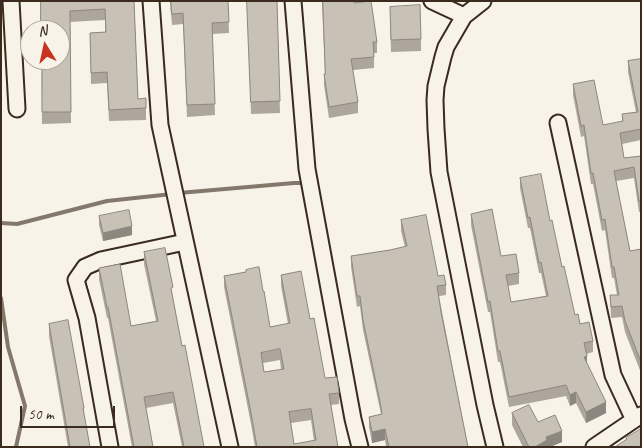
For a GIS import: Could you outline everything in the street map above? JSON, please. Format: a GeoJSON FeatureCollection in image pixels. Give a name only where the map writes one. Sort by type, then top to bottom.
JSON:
{"type":"FeatureCollection","features":[{"type":"Feature","properties":{"kind":"street"},"geometry":{"type":"LineString","coordinates":[[11,1],[17,109]]}},
{"type":"Feature","properties":{"kind":"street"},"geometry":{"type":"LineString","coordinates":[[151,1],[160,125],[230,447]]}},
{"type":"Feature","properties":{"kind":"street"},"geometry":{"type":"LineString","coordinates":[[293,1],[306,169],[351,409],[360,447]]}},
{"type":"Feature","properties":{"kind":"street"},"geometry":{"type":"LineString","coordinates":[[432,1],[464,16]]}},
{"type":"Feature","properties":{"kind":"street"},"geometry":{"type":"LineString","coordinates":[[483,1],[464,16],[446,47],[436,86],[435,100],[440,172],[495,447]]}},
{"type":"Feature","properties":{"kind":"street"},"geometry":{"type":"LineString","coordinates":[[558,123],[613,375],[637,418],[594,447]]}},
{"type":"Feature","properties":{"kind":"street"},"geometry":{"type":"LineString","coordinates":[[110,447],[87,318],[76,280],[85,267],[101,260],[185,242]]}},
{"type":"Feature","properties":{"kind":"building"},"geometry":{"type":"Polygon","coordinates":[[[41,1],[134,1],[138,99],[146,98],[146,108],[109,110],[107,72],[91,73],[90,33],[106,32],[105,9],[70,11],[71,112],[42,112],[42,70],[70,70],[70,20],[41,20],[41,1]]]}},
{"type":"Feature","properties":{"kind":"building"},"geometry":{"type":"Polygon","coordinates":[[[171,1],[228,1],[229,22],[212,23],[215,104],[187,105],[183,13],[172,14],[171,1]]]}},
{"type":"Feature","properties":{"kind":"building"},"geometry":{"type":"Polygon","coordinates":[[[247,1],[277,1],[280,101],[251,102],[247,1]]]}},
{"type":"Feature","properties":{"kind":"building"},"geometry":{"type":"Polygon","coordinates":[[[323,1],[354,1],[354,3],[371,1],[377,42],[373,42],[374,57],[351,59],[358,102],[329,107],[324,74],[323,1]]]}},
{"type":"Feature","properties":{"kind":"building"},"geometry":{"type":"Polygon","coordinates":[[[420,5],[421,39],[391,40],[390,7],[420,5]]]}},
{"type":"Feature","properties":{"kind":"building"},"geometry":{"type":"Polygon","coordinates":[[[641,59],[641,129],[620,133],[624,158],[641,156],[641,201],[639,201],[634,167],[614,171],[630,251],[641,249],[641,362],[625,321],[622,306],[611,307],[610,295],[619,295],[614,267],[612,267],[605,219],[602,220],[593,173],[591,173],[584,125],[581,126],[573,84],[594,80],[603,125],[623,121],[622,114],[638,112],[628,61],[641,59]]]}},
{"type":"Feature","properties":{"kind":"building"},"geometry":{"type":"Polygon","coordinates":[[[541,174],[550,221],[552,220],[575,315],[578,314],[580,324],[589,322],[593,341],[584,343],[587,356],[584,357],[606,402],[586,412],[576,392],[570,395],[566,385],[509,397],[471,214],[492,209],[501,256],[516,254],[519,273],[506,275],[511,302],[548,296],[520,178],[541,174]]]}},
{"type":"Feature","properties":{"kind":"building"},"geometry":{"type":"Polygon","coordinates":[[[129,210],[132,226],[103,233],[99,216],[129,210]]]}},
{"type":"Feature","properties":{"kind":"building"},"geometry":{"type":"Polygon","coordinates":[[[426,215],[438,276],[444,275],[446,285],[437,286],[468,447],[389,447],[385,429],[372,432],[369,417],[382,414],[360,296],[357,296],[351,256],[407,246],[401,220],[426,215]]]}},
{"type":"Feature","properties":{"kind":"building"},"geometry":{"type":"Polygon","coordinates":[[[165,248],[182,346],[185,345],[204,447],[184,447],[173,392],[144,397],[153,447],[134,447],[99,268],[120,264],[131,326],[158,321],[144,252],[165,248]]]}},
{"type":"Feature","properties":{"kind":"building"},"geometry":{"type":"Polygon","coordinates":[[[259,267],[270,327],[290,323],[281,275],[301,271],[310,319],[314,318],[325,378],[337,377],[339,393],[329,394],[338,447],[257,447],[224,276],[246,272],[246,270],[259,267]],[[280,349],[261,353],[264,372],[284,369],[280,349]],[[311,409],[289,412],[294,444],[316,440],[311,409]]]}},
{"type":"Feature","properties":{"kind":"building"},"geometry":{"type":"Polygon","coordinates":[[[68,320],[90,447],[70,447],[49,324],[68,320]]]}},
{"type":"Feature","properties":{"kind":"building"},"geometry":{"type":"Polygon","coordinates":[[[529,405],[538,422],[555,415],[562,431],[546,437],[547,440],[535,447],[529,447],[512,413],[529,405]]]}},
{"type":"Feature","properties":{"kind":"building"},"geometry":{"type":"Polygon","coordinates":[[[641,429],[641,447],[615,447],[626,438],[641,429]]]}},
{"type":"Feature","properties":{"kind":"waterway"},"geometry":{"type":"LineString","coordinates":[[179,193],[306,183]]}},
{"type":"Feature","properties":{"kind":"waterway"},"geometry":{"type":"LineString","coordinates":[[1,223],[17,224],[107,201],[172,194]]}},
{"type":"Feature","properties":{"kind":"waterway"},"geometry":{"type":"LineString","coordinates":[[1,298],[8,347],[25,406],[16,447]]}}]}
